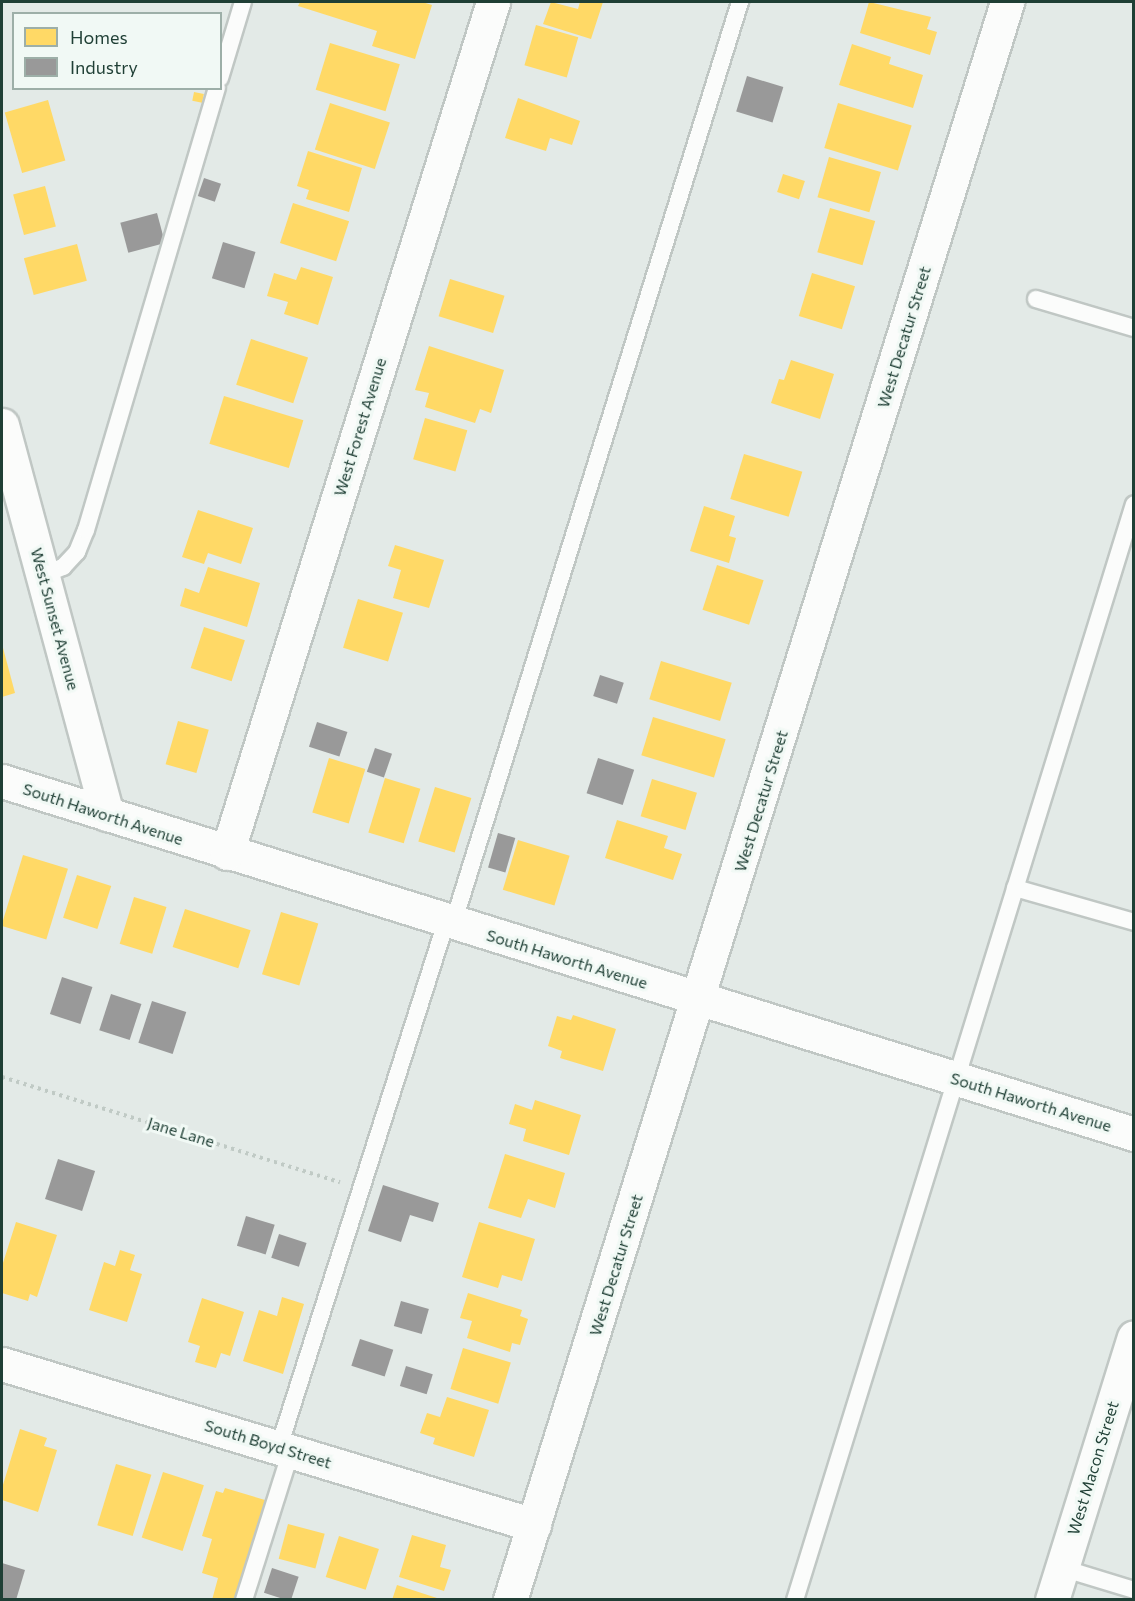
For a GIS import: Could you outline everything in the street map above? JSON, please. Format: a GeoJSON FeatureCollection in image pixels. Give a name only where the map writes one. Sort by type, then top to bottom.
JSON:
{"type":"FeatureCollection","features":[{"type":"Feature","properties":{"kind":"street","name":"West Forest Avenue"},"geometry":{"type":"LineString","coordinates":[[227,854],[493,2]]}},
{"type":"Feature","properties":{"kind":"street","name":"West Decatur Street"},"geometry":{"type":"LineString","coordinates":[[510,1599],[700,999],[1007,2]]}},
{"type":"Feature","properties":{"kind":"street","name":"West Sunset Avenue"},"geometry":{"type":"LineString","coordinates":[[2,425],[107,814]]}},
{"type":"Feature","properties":{"kind":"street","name":"South Haworth Avenue"},"geometry":{"type":"LineString","coordinates":[[2,781],[227,854],[1134,1134]]}},
{"type":"Feature","properties":{"kind":"street","name":"West Macon Street"},"geometry":{"type":"LineString","coordinates":[[1052,1599],[1134,1337]]}},
{"type":"Feature","properties":{"kind":"street","name":"South Boyd Street"},"geometry":{"type":"LineString","coordinates":[[2,1364],[534,1525]]}},
{"type":"Feature","properties":{"kind":"lane"},"geometry":{"type":"LineString","coordinates":[[222,71],[243,2]]}},
{"type":"Feature","properties":{"kind":"lane"},"geometry":{"type":"LineString","coordinates":[[244,1599],[361,1188],[449,923],[740,2]]}},
{"type":"Feature","properties":{"kind":"lane"},"geometry":{"type":"LineString","coordinates":[[43,575],[63,567],[77,552],[86,530],[217,90]]}},
{"type":"Feature","properties":{"kind":"lane"},"geometry":{"type":"LineString","coordinates":[[1036,299],[1134,328]]}},
{"type":"Feature","properties":{"kind":"lane"},"geometry":{"type":"LineString","coordinates":[[795,1599],[959,1080],[1015,888],[1134,504]]}},
{"type":"Feature","properties":{"kind":"lane"},"geometry":{"type":"LineString","coordinates":[[1015,888],[1134,922]]}},
{"type":"Feature","properties":{"kind":"lane"},"geometry":{"type":"LineString","coordinates":[[1062,1568],[1134,1590]]}},
{"type":"Feature","properties":{"kind":"path","name":"Jane Lane"},"geometry":{"type":"LineString","coordinates":[[2,1077],[361,1188]]}},
{"type":"Feature","properties":{"kind":"building: Homes"},"geometry":{"type":"Polygon","coordinates":[[[300,2],[422,2],[432,5],[415,59],[372,46],[377,31],[298,6],[300,2]]]}},
{"type":"Feature","properties":{"kind":"building: Homes"},"geometry":{"type":"Polygon","coordinates":[[[551,2],[578,9],[580,2],[603,2],[591,39],[543,24],[551,2]]]}},
{"type":"Feature","properties":{"kind":"building: Homes"},"geometry":{"type":"Polygon","coordinates":[[[869,2],[931,17],[927,29],[937,32],[930,55],[860,33],[869,2]]]}},
{"type":"Feature","properties":{"kind":"building: Homes"},"geometry":{"type":"Polygon","coordinates":[[[536,25],[578,37],[567,78],[524,65],[536,25]]]}},
{"type":"Feature","properties":{"kind":"building: Homes"},"geometry":{"type":"Polygon","coordinates":[[[330,43],[400,64],[385,111],[316,90],[330,43]]]}},
{"type":"Feature","properties":{"kind":"building: Homes"},"geometry":{"type":"Polygon","coordinates":[[[852,44],[891,57],[889,64],[923,75],[913,108],[839,85],[852,44]]]}},
{"type":"Feature","properties":{"kind":"building: Homes"},"geometry":{"type":"Polygon","coordinates":[[[194,92],[204,94],[202,103],[192,101],[194,92]]]}},
{"type":"Feature","properties":{"kind":"building: Homes"},"geometry":{"type":"Polygon","coordinates":[[[518,98],[580,121],[572,145],[550,138],[546,151],[505,138],[518,98]]]}},
{"type":"Feature","properties":{"kind":"building: Homes"},"geometry":{"type":"Polygon","coordinates":[[[48,100],[65,161],[22,173],[5,112],[48,100]]]}},
{"type":"Feature","properties":{"kind":"building: Homes"},"geometry":{"type":"Polygon","coordinates":[[[330,103],[390,122],[375,169],[315,150],[330,103]]]}},
{"type":"Feature","properties":{"kind":"building: Homes"},"geometry":{"type":"Polygon","coordinates":[[[838,103],[912,126],[898,170],[824,148],[838,103]]]}},
{"type":"Feature","properties":{"kind":"building: Homes"},"geometry":{"type":"Polygon","coordinates":[[[308,151],[362,168],[349,212],[306,199],[309,190],[297,186],[308,151]]]}},
{"type":"Feature","properties":{"kind":"building: Homes"},"geometry":{"type":"Polygon","coordinates":[[[829,157],[881,172],[869,212],[817,197],[829,157]]]}},
{"type":"Feature","properties":{"kind":"building: Homes"},"geometry":{"type":"Polygon","coordinates":[[[783,174],[805,181],[799,199],[777,192],[783,174]]]}},
{"type":"Feature","properties":{"kind":"building: Homes"},"geometry":{"type":"Polygon","coordinates":[[[45,186],[56,227],[24,235],[13,195],[45,186]]]}},
{"type":"Feature","properties":{"kind":"building: Homes"},"geometry":{"type":"Polygon","coordinates":[[[293,203],[349,221],[336,261],[280,243],[293,203]]]}},
{"type":"Feature","properties":{"kind":"building: Homes"},"geometry":{"type":"Polygon","coordinates":[[[830,208],[875,221],[862,265],[817,252],[830,208]]]}},
{"type":"Feature","properties":{"kind":"building: Homes"},"geometry":{"type":"Polygon","coordinates":[[[77,244],[87,281],[34,295],[24,258],[77,244]]]}},
{"type":"Feature","properties":{"kind":"building: Homes"},"geometry":{"type":"Polygon","coordinates":[[[301,267],[333,277],[318,325],[284,314],[288,302],[267,296],[274,273],[296,280],[301,267]]]}},
{"type":"Feature","properties":{"kind":"building: Homes"},"geometry":{"type":"Polygon","coordinates":[[[812,273],[855,286],[842,329],[799,316],[812,273]]]}},
{"type":"Feature","properties":{"kind":"building: Homes"},"geometry":{"type":"Polygon","coordinates":[[[450,279],[505,296],[493,333],[439,316],[450,279]]]}},
{"type":"Feature","properties":{"kind":"building: Homes"},"geometry":{"type":"Polygon","coordinates":[[[251,339],[308,358],[293,403],[236,385],[251,339]]]}},
{"type":"Feature","properties":{"kind":"building: Homes"},"geometry":{"type":"Polygon","coordinates":[[[429,346],[504,370],[491,413],[480,409],[475,423],[425,407],[429,393],[415,390],[429,346]]]}},
{"type":"Feature","properties":{"kind":"building: Homes"},"geometry":{"type":"Polygon","coordinates":[[[791,360],[834,374],[820,419],[771,403],[779,379],[784,380],[791,360]]]}},
{"type":"Feature","properties":{"kind":"building: Homes"},"geometry":{"type":"Polygon","coordinates":[[[224,396],[303,420],[289,468],[209,444],[224,396]]]}},
{"type":"Feature","properties":{"kind":"building: Homes"},"geometry":{"type":"Polygon","coordinates":[[[425,418],[467,430],[455,471],[413,459],[425,418]]]}},
{"type":"Feature","properties":{"kind":"building: Homes"},"geometry":{"type":"Polygon","coordinates":[[[744,454],[802,472],[789,517],[730,499],[744,454]]]}},
{"type":"Feature","properties":{"kind":"building: Homes"},"geometry":{"type":"Polygon","coordinates":[[[704,506],[735,516],[729,536],[736,538],[729,563],[690,551],[704,506]]]}},
{"type":"Feature","properties":{"kind":"building: Homes"},"geometry":{"type":"Polygon","coordinates":[[[198,510],[253,528],[241,564],[208,553],[204,564],[182,557],[198,510]]]}},
{"type":"Feature","properties":{"kind":"building: Homes"},"geometry":{"type":"Polygon","coordinates":[[[395,545],[444,560],[429,608],[393,598],[401,570],[388,566],[395,545]]]}},
{"type":"Feature","properties":{"kind":"building: Homes"},"geometry":{"type":"Polygon","coordinates":[[[717,565],[764,580],[749,625],[702,610],[717,565]]]}},
{"type":"Feature","properties":{"kind":"building: Homes"},"geometry":{"type":"Polygon","coordinates":[[[208,567],[260,583],[247,627],[180,606],[185,588],[199,593],[208,567]]]}},
{"type":"Feature","properties":{"kind":"building: Homes"},"geometry":{"type":"Polygon","coordinates":[[[358,599],[403,613],[388,662],[343,648],[358,599]]]}},
{"type":"Feature","properties":{"kind":"building: Homes"},"geometry":{"type":"Polygon","coordinates":[[[204,627],[245,640],[232,681],[191,668],[204,627]]]}},
{"type":"Feature","properties":{"kind":"building: Homes"},"geometry":{"type":"Polygon","coordinates":[[[2,644],[15,693],[2,697],[2,644]]]}},
{"type":"Feature","properties":{"kind":"building: Homes"},"geometry":{"type":"Polygon","coordinates":[[[661,661],[732,683],[720,721],[649,699],[661,661]]]}},
{"type":"Feature","properties":{"kind":"building: Homes"},"geometry":{"type":"Polygon","coordinates":[[[653,717],[726,739],[714,777],[641,755],[653,717]]]}},
{"type":"Feature","properties":{"kind":"building: Homes"},"geometry":{"type":"Polygon","coordinates":[[[178,721],[209,730],[196,773],[166,764],[178,721]]]}},
{"type":"Feature","properties":{"kind":"building: Homes"},"geometry":{"type":"Polygon","coordinates":[[[329,758],[365,769],[349,824],[312,813],[329,758]]]}},
{"type":"Feature","properties":{"kind":"building: Homes"},"geometry":{"type":"Polygon","coordinates":[[[385,778],[420,789],[404,843],[368,833],[385,778]]]}},
{"type":"Feature","properties":{"kind":"building: Homes"},"geometry":{"type":"Polygon","coordinates":[[[652,779],[697,793],[686,830],[641,816],[652,779]]]}},
{"type":"Feature","properties":{"kind":"building: Homes"},"geometry":{"type":"Polygon","coordinates":[[[435,787],[471,798],[455,853],[418,842],[435,787]]]}},
{"type":"Feature","properties":{"kind":"building: Homes"},"geometry":{"type":"Polygon","coordinates":[[[617,820],[668,836],[664,848],[682,854],[673,880],[605,858],[617,820]]]}},
{"type":"Feature","properties":{"kind":"building: Homes"},"geometry":{"type":"Polygon","coordinates":[[[518,840],[570,856],[554,906],[503,890],[518,840]]]}},
{"type":"Feature","properties":{"kind":"building: Homes"},"geometry":{"type":"Polygon","coordinates":[[[23,855],[68,869],[46,940],[2,926],[23,855]]]}},
{"type":"Feature","properties":{"kind":"building: Homes"},"geometry":{"type":"Polygon","coordinates":[[[77,875],[111,886],[97,929],[63,918],[77,875]]]}},
{"type":"Feature","properties":{"kind":"building: Homes"},"geometry":{"type":"Polygon","coordinates":[[[134,897],[167,907],[152,954],[120,944],[134,897]]]}},
{"type":"Feature","properties":{"kind":"building: Homes"},"geometry":{"type":"Polygon","coordinates":[[[185,909],[251,930],[238,968],[173,947],[185,909]]]}},
{"type":"Feature","properties":{"kind":"building: Homes"},"geometry":{"type":"Polygon","coordinates":[[[281,912],[318,923],[299,986],[262,974],[281,912]]]}},
{"type":"Feature","properties":{"kind":"building: Homes"},"geometry":{"type":"Polygon","coordinates":[[[573,1015],[616,1029],[603,1071],[560,1058],[562,1051],[548,1046],[557,1016],[571,1020],[573,1015]]]}},
{"type":"Feature","properties":{"kind":"building: Homes"},"geometry":{"type":"Polygon","coordinates":[[[535,1100],[581,1115],[569,1155],[523,1141],[526,1129],[509,1124],[515,1104],[532,1110],[535,1100]]]}},
{"type":"Feature","properties":{"kind":"building: Homes"},"geometry":{"type":"Polygon","coordinates":[[[505,1154],[565,1173],[555,1208],[528,1199],[521,1218],[488,1208],[505,1154]]]}},
{"type":"Feature","properties":{"kind":"building: Homes"},"geometry":{"type":"Polygon","coordinates":[[[16,1222],[57,1235],[37,1297],[30,1294],[28,1301],[2,1293],[2,1266],[16,1222]]]}},
{"type":"Feature","properties":{"kind":"building: Homes"},"geometry":{"type":"Polygon","coordinates":[[[479,1222],[535,1239],[522,1281],[502,1275],[498,1288],[462,1277],[479,1222]]]}},
{"type":"Feature","properties":{"kind":"building: Homes"},"geometry":{"type":"Polygon","coordinates":[[[120,1250],[135,1255],[130,1270],[142,1274],[127,1322],[89,1310],[104,1262],[115,1266],[120,1250]]]}},
{"type":"Feature","properties":{"kind":"building: Homes"},"geometry":{"type":"Polygon","coordinates":[[[468,1293],[522,1310],[520,1316],[528,1319],[520,1345],[512,1343],[510,1352],[467,1338],[472,1321],[460,1318],[468,1293]]]}},
{"type":"Feature","properties":{"kind":"building: Homes"},"geometry":{"type":"Polygon","coordinates":[[[282,1297],[304,1304],[283,1374],[243,1361],[259,1310],[277,1316],[282,1297]]]}},
{"type":"Feature","properties":{"kind":"building: Homes"},"geometry":{"type":"Polygon","coordinates":[[[202,1298],[244,1312],[230,1356],[221,1353],[216,1368],[195,1362],[200,1346],[188,1342],[202,1298]]]}},
{"type":"Feature","properties":{"kind":"building: Homes"},"geometry":{"type":"Polygon","coordinates":[[[463,1348],[511,1363],[498,1404],[450,1389],[463,1348]]]}},
{"type":"Feature","properties":{"kind":"building: Homes"},"geometry":{"type":"Polygon","coordinates":[[[447,1397],[489,1410],[474,1457],[433,1444],[435,1438],[420,1433],[427,1413],[440,1417],[447,1397]]]}},
{"type":"Feature","properties":{"kind":"building: Homes"},"geometry":{"type":"Polygon","coordinates":[[[20,1429],[47,1438],[44,1446],[57,1450],[38,1512],[2,1500],[2,1488],[20,1429]]]}},
{"type":"Feature","properties":{"kind":"building: Homes"},"geometry":{"type":"Polygon","coordinates":[[[116,1464],[151,1475],[133,1536],[97,1525],[116,1464]]]}},
{"type":"Feature","properties":{"kind":"building: Homes"},"geometry":{"type":"Polygon","coordinates":[[[163,1472],[204,1485],[183,1551],[142,1538],[163,1472]]]}},
{"type":"Feature","properties":{"kind":"building: Homes"},"geometry":{"type":"Polygon","coordinates":[[[225,1488],[265,1500],[234,1600],[212,1600],[218,1578],[202,1573],[212,1539],[202,1536],[216,1491],[223,1493],[225,1488]]]}},
{"type":"Feature","properties":{"kind":"building: Homes"},"geometry":{"type":"Polygon","coordinates":[[[288,1524],[325,1534],[315,1569],[279,1559],[288,1524]]]}},
{"type":"Feature","properties":{"kind":"building: Homes"},"geometry":{"type":"Polygon","coordinates":[[[412,1535],[446,1545],[440,1567],[451,1570],[444,1591],[399,1577],[412,1535]]]}},
{"type":"Feature","properties":{"kind":"building: Homes"},"geometry":{"type":"Polygon","coordinates":[[[339,1536],[379,1549],[366,1590],[326,1577],[339,1536]]]}},
{"type":"Feature","properties":{"kind":"building: Homes"},"geometry":{"type":"Polygon","coordinates":[[[397,1585],[440,1599],[440,1600],[392,1600],[397,1585]]]}},
{"type":"Feature","properties":{"kind":"building: Industry"},"geometry":{"type":"Polygon","coordinates":[[[747,76],[783,87],[773,122],[736,111],[747,76]]]}},
{"type":"Feature","properties":{"kind":"building: Industry"},"geometry":{"type":"Polygon","coordinates":[[[204,178],[221,184],[215,202],[198,196],[204,178]]]}},
{"type":"Feature","properties":{"kind":"building: Industry"},"geometry":{"type":"Polygon","coordinates":[[[157,213],[165,243],[128,253],[120,223],[157,213]]]}},
{"type":"Feature","properties":{"kind":"building: Industry"},"geometry":{"type":"Polygon","coordinates":[[[223,242],[256,252],[244,288],[212,278],[223,242]]]}},
{"type":"Feature","properties":{"kind":"building: Industry"},"geometry":{"type":"Polygon","coordinates":[[[600,675],[624,683],[617,704],[593,696],[600,675]]]}},
{"type":"Feature","properties":{"kind":"building: Industry"},"geometry":{"type":"Polygon","coordinates":[[[317,722],[347,732],[339,757],[309,747],[317,722]]]}},
{"type":"Feature","properties":{"kind":"building: Industry"},"geometry":{"type":"Polygon","coordinates":[[[375,748],[392,754],[384,777],[367,772],[375,748]]]}},
{"type":"Feature","properties":{"kind":"building: Industry"},"geometry":{"type":"Polygon","coordinates":[[[598,758],[634,770],[623,805],[587,793],[598,758]]]}},
{"type":"Feature","properties":{"kind":"building: Industry"},"geometry":{"type":"Polygon","coordinates":[[[498,833],[515,838],[505,873],[488,868],[498,833]]]}},
{"type":"Feature","properties":{"kind":"building: Industry"},"geometry":{"type":"Polygon","coordinates":[[[62,977],[92,987],[80,1024],[50,1014],[62,977]]]}},
{"type":"Feature","properties":{"kind":"building: Industry"},"geometry":{"type":"Polygon","coordinates":[[[111,994],[141,1004],[130,1040],[99,1030],[111,994]]]}},
{"type":"Feature","properties":{"kind":"building: Industry"},"geometry":{"type":"Polygon","coordinates":[[[152,1001],[186,1012],[173,1054],[138,1043],[152,1001]]]}},
{"type":"Feature","properties":{"kind":"building: Industry"},"geometry":{"type":"Polygon","coordinates":[[[58,1159],[95,1171],[82,1211],[45,1199],[58,1159]]]}},
{"type":"Feature","properties":{"kind":"building: Industry"},"geometry":{"type":"Polygon","coordinates":[[[383,1185],[439,1203],[433,1222],[410,1215],[401,1242],[368,1231],[383,1185]]]}},
{"type":"Feature","properties":{"kind":"building: Industry"},"geometry":{"type":"Polygon","coordinates":[[[246,1216],[275,1225],[266,1254],[237,1246],[246,1216]]]}},
{"type":"Feature","properties":{"kind":"building: Industry"},"geometry":{"type":"Polygon","coordinates":[[[279,1234],[307,1243],[299,1267],[271,1258],[279,1234]]]}},
{"type":"Feature","properties":{"kind":"building: Industry"},"geometry":{"type":"Polygon","coordinates":[[[401,1301],[429,1309],[422,1334],[394,1326],[401,1301]]]}},
{"type":"Feature","properties":{"kind":"building: Industry"},"geometry":{"type":"Polygon","coordinates":[[[360,1339],[393,1350],[385,1376],[351,1366],[360,1339]]]}},
{"type":"Feature","properties":{"kind":"building: Industry"},"geometry":{"type":"Polygon","coordinates":[[[406,1366],[433,1374],[427,1394],[400,1386],[406,1366]]]}},
{"type":"Feature","properties":{"kind":"building: Industry"},"geometry":{"type":"Polygon","coordinates":[[[2,1563],[25,1570],[16,1600],[2,1599],[2,1563]]]}},
{"type":"Feature","properties":{"kind":"building: Industry"},"geometry":{"type":"Polygon","coordinates":[[[272,1568],[299,1577],[291,1600],[264,1593],[272,1568]]]}}]}
